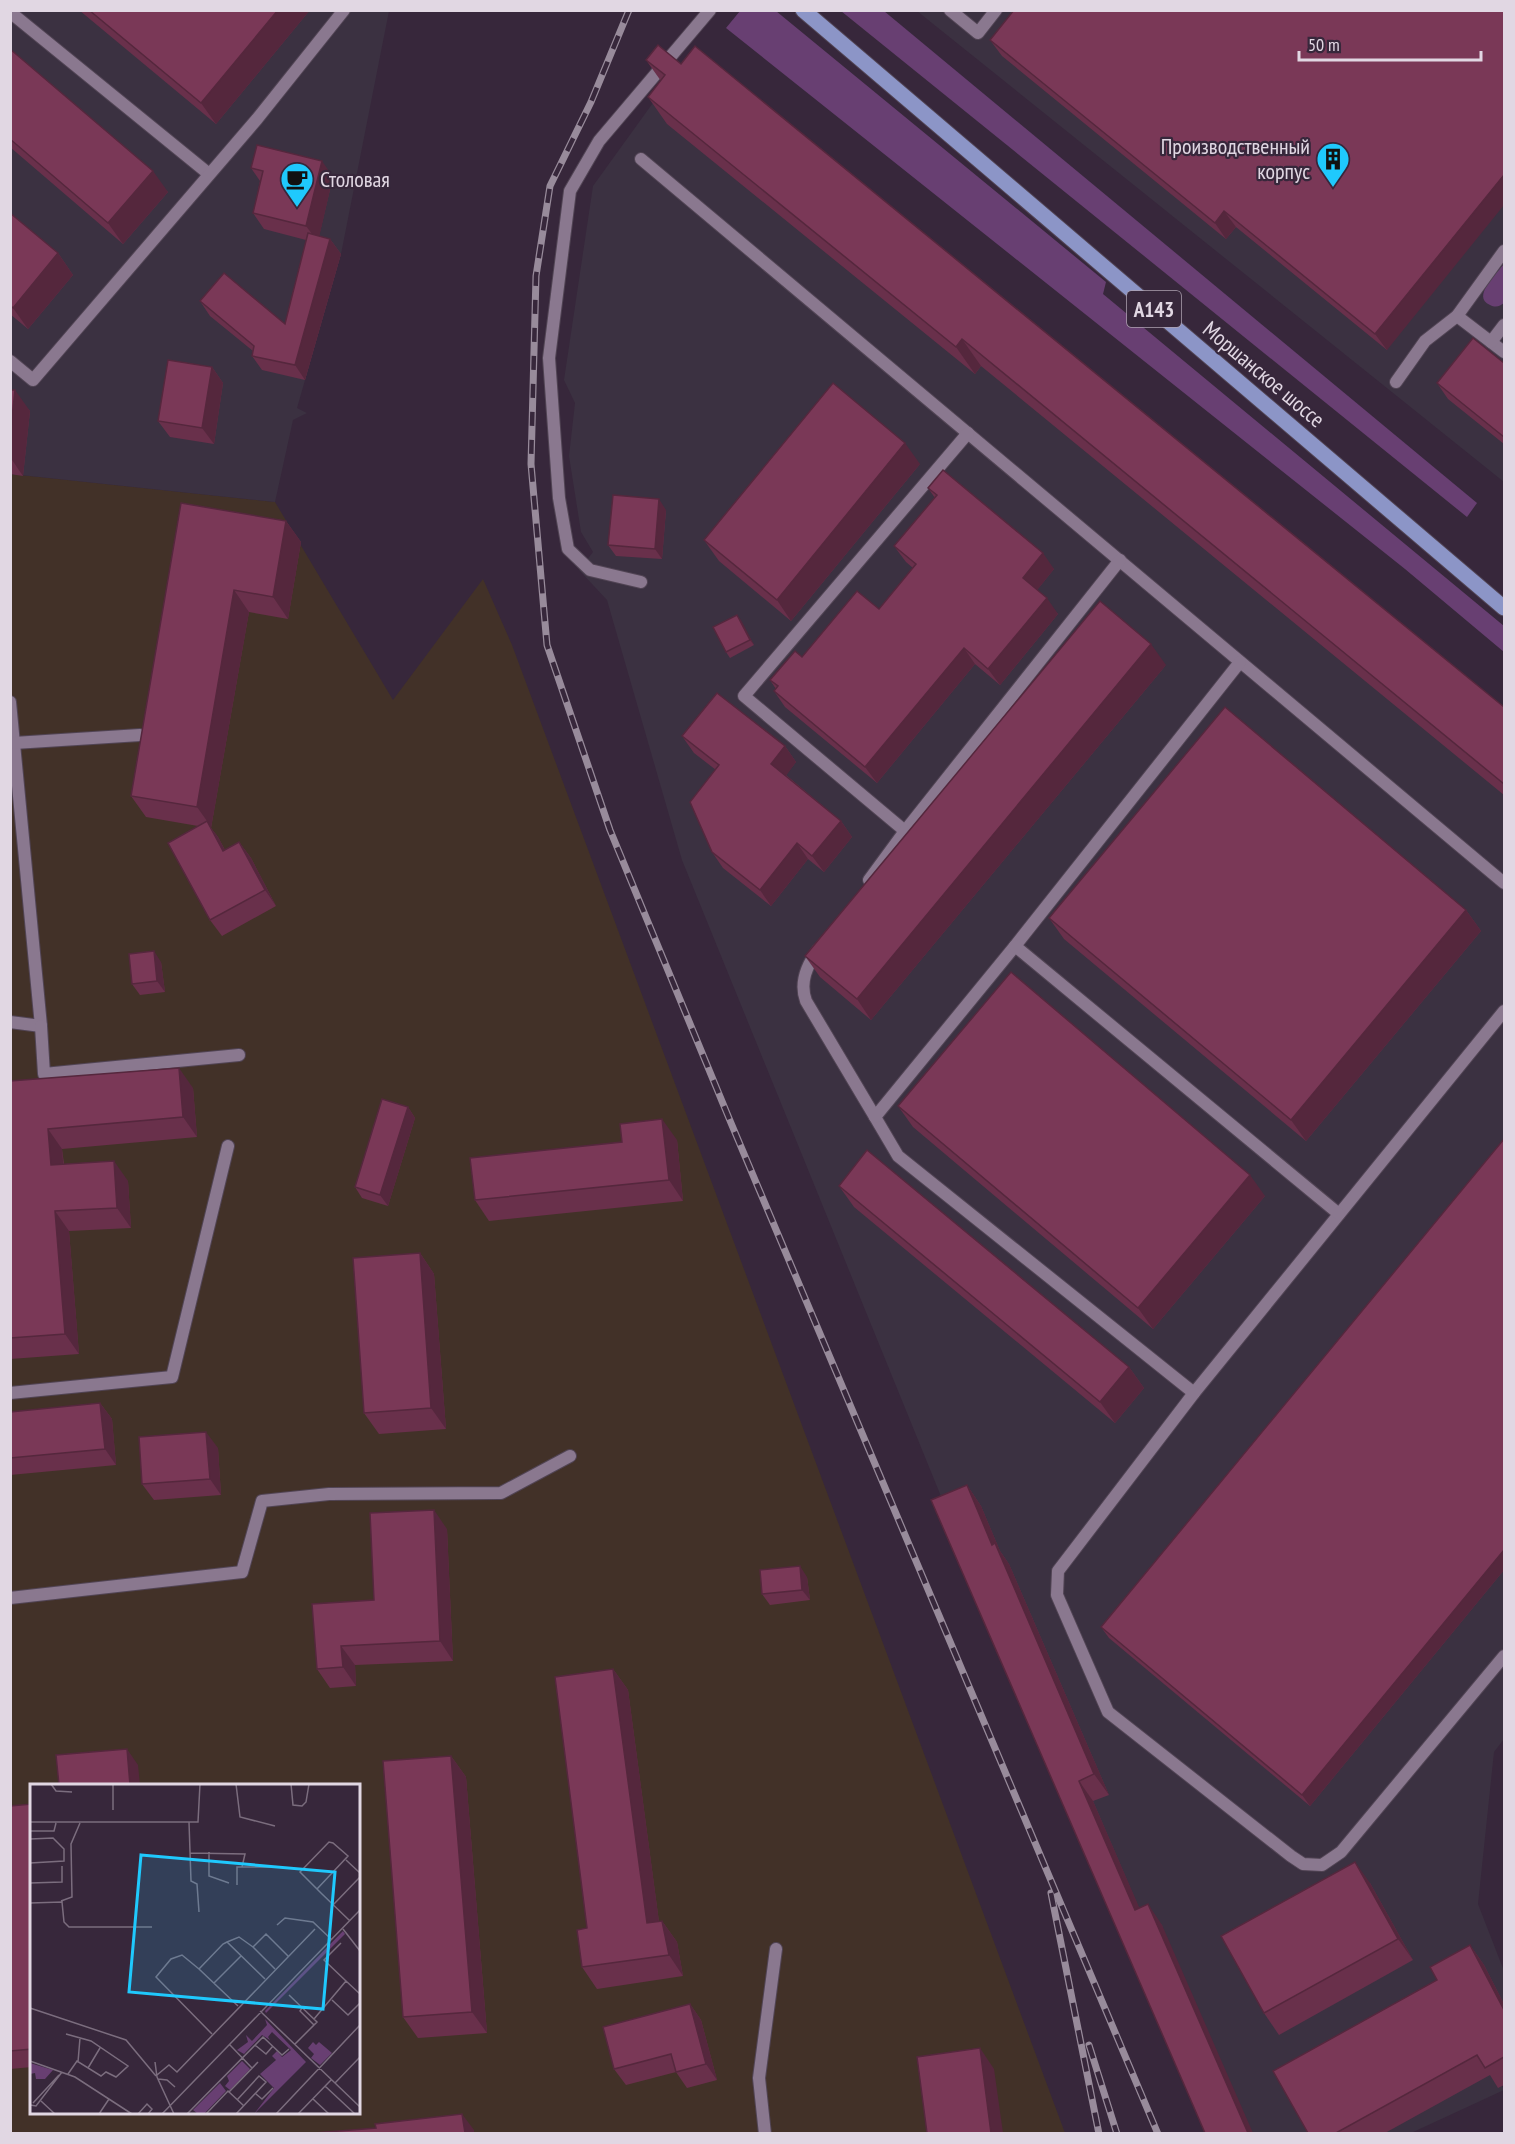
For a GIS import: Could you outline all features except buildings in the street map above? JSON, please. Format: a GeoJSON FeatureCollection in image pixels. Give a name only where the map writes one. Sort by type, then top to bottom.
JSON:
{"type":"FeatureCollection","features":[{"type":"Feature","properties":{"kind":"main road","name":"Моршанское шоссе"},"geometry":{"type":"LineString","coordinates":[[803,10],[1504,608]]}},
{"type":"Feature","properties":{"kind":"street"},"geometry":{"type":"LineString","coordinates":[[10,362],[33,380],[257,119],[344,10]]}},
{"type":"Feature","properties":{"kind":"street"},"geometry":{"type":"LineString","coordinates":[[641,582],[590,570],[568,549],[558,498],[549,358],[570,191],[599,141],[710,10]]}},
{"type":"Feature","properties":{"kind":"street"},"geometry":{"type":"LineString","coordinates":[[950,10],[978,33],[996,10]]}},
{"type":"Feature","properties":{"kind":"street"},"geometry":{"type":"LineString","coordinates":[[10,12],[209,174]]}},
{"type":"Feature","properties":{"kind":"street"},"geometry":{"type":"LineString","coordinates":[[641,159],[1504,883]]}},
{"type":"Feature","properties":{"kind":"street"},"geometry":{"type":"LineString","coordinates":[[1396,382],[1425,341],[1457,316],[1504,251]]}},
{"type":"Feature","properties":{"kind":"street"},"geometry":{"type":"LineString","coordinates":[[1457,316],[1504,352]]}},
{"type":"Feature","properties":{"kind":"street"},"geometry":{"type":"LineString","coordinates":[[1491,342],[1504,325]]}},
{"type":"Feature","properties":{"kind":"street"},"geometry":{"type":"LineString","coordinates":[[905,831],[744,696],[968,433]]}},
{"type":"Feature","properties":{"kind":"street"},"geometry":{"type":"LineString","coordinates":[[863,888],[905,831],[1120,561]]}},
{"type":"Feature","properties":{"kind":"street"},"geometry":{"type":"LineString","coordinates":[[875,1117],[1015,946],[1240,662]]}},
{"type":"Feature","properties":{"kind":"street"},"geometry":{"type":"LineString","coordinates":[[10,702],[44,1074],[239,1055]]}},
{"type":"Feature","properties":{"kind":"street"},"geometry":{"type":"LineString","coordinates":[[14,743],[140,735]]}},
{"type":"Feature","properties":{"kind":"street"},"geometry":{"type":"LineString","coordinates":[[828,936],[806,972],[802,985],[803,995],[898,1156],[1194,1393]]}},
{"type":"Feature","properties":{"kind":"street"},"geometry":{"type":"LineString","coordinates":[[1015,946],[1339,1214]]}},
{"type":"Feature","properties":{"kind":"street"},"geometry":{"type":"LineString","coordinates":[[1504,1011],[1194,1393],[1058,1571],[1057,1595],[1108,1712],[1291,1856],[1303,1863],[1322,1865],[1341,1852],[1504,1656]]}},
{"type":"Feature","properties":{"kind":"street"},"geometry":{"type":"LineString","coordinates":[[10,1022],[41,1026]]}},
{"type":"Feature","properties":{"kind":"street"},"geometry":{"type":"LineString","coordinates":[[10,1393],[172,1377],[228,1146]]}},
{"type":"Feature","properties":{"kind":"street"},"geometry":{"type":"LineString","coordinates":[[10,1598],[242,1572],[262,1501],[329,1494],[501,1493],[570,1456]]}},
{"type":"Feature","properties":{"kind":"street"},"geometry":{"type":"LineString","coordinates":[[765,2133],[759,2078],[776,1949]]}},
{"type":"Feature","properties":{"kind":"shaded area"},"geometry":{"type":"Polygon","coordinates":[[[11,11],[389,11],[341,254],[297,408],[307,413],[293,420],[275,502],[11,474],[11,11]]]}},
{"type":"Feature","properties":{"kind":"shaded area"},"geometry":{"type":"Polygon","coordinates":[[[740,11],[776,11],[1106,282],[1103,294],[1504,626],[1504,652],[1405,569],[726,28],[740,11]]]}},
{"type":"Feature","properties":{"kind":"shaded area"},"geometry":{"type":"Polygon","coordinates":[[[841,11],[884,11],[1477,503],[1467,517],[841,11]]]}},
{"type":"Feature","properties":{"kind":"shaded area","name":"Производственный корпус"},"geometry":{"type":"Polygon","coordinates":[[[917,11],[1504,11],[1504,482],[917,11]]]}},
{"type":"Feature","properties":{"kind":"shaded area"},"geometry":{"type":"Polygon","coordinates":[[[668,82],[1504,712],[1504,1739],[1494,1752],[1478,1904],[1504,1971],[1504,2082],[1501,2084],[1504,2090],[1411,2133],[1214,2133],[949,1516],[682,860],[607,600],[579,570],[593,552],[581,532],[569,456],[575,403],[564,380],[593,186],[668,82]]]}},
{"type":"Feature","properties":{"kind":"shaded area"},"geometry":{"type":"Polygon","coordinates":[[[1504,264],[1504,303],[1492,306],[1485,301],[1484,291],[1504,264]]]}},
{"type":"Feature","properties":{"kind":"shaded area"},"geometry":{"type":"Polygon","coordinates":[[[11,474],[275,502],[393,700],[483,579],[512,645],[1065,2133],[11,2134],[11,474]]]}},
{"type":"Feature","properties":{"kind":"railway"},"geometry":{"type":"LineString","coordinates":[[629,10],[591,102],[550,186],[536,276],[531,464],[547,645],[610,830],[731,1123],[1158,2134]]}},
{"type":"Feature","properties":{"kind":"railway"},"geometry":{"type":"LineString","coordinates":[[1051,1893],[1099,2134]]}},
{"type":"Feature","properties":{"kind":"railway"},"geometry":{"type":"LineString","coordinates":[[1089,2045],[1117,2134]]}},
{"type":"Feature","properties":{"kind":"place","name":"Производственный корпус"},"geometry":{"type":"Point","coordinates":[1333,188]}},
{"type":"Feature","properties":{"kind":"place","name":"Столовая"},"geometry":{"type":"Point","coordinates":[297,208]}}]}
